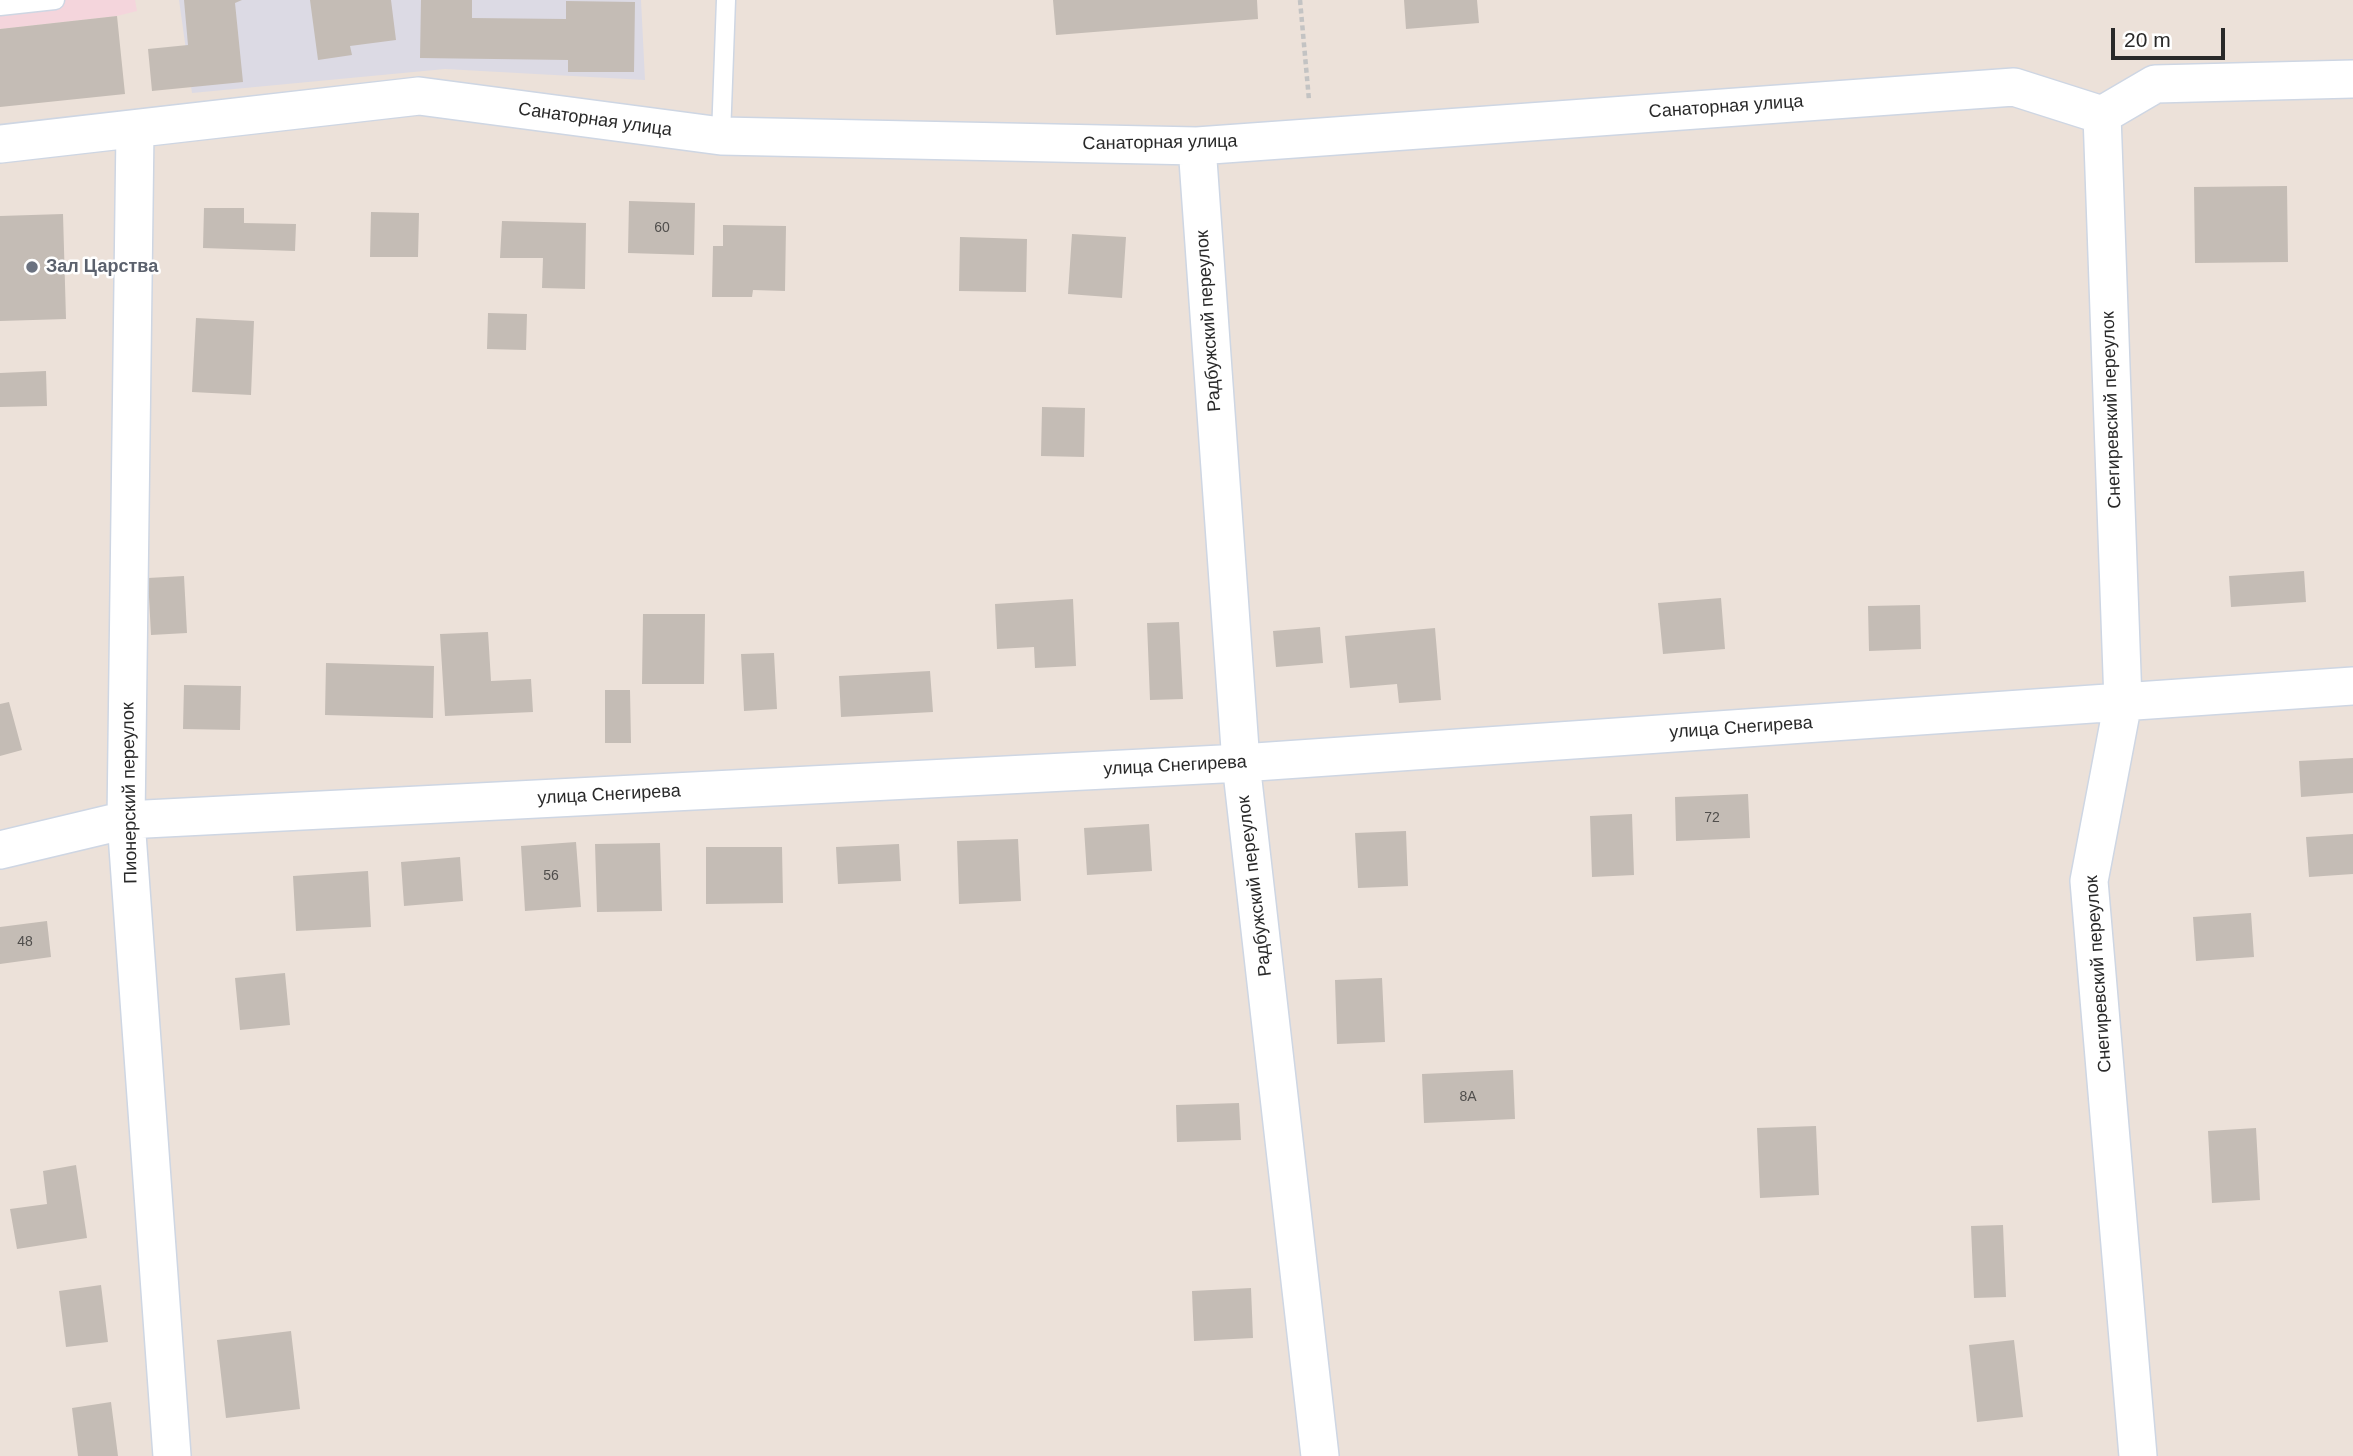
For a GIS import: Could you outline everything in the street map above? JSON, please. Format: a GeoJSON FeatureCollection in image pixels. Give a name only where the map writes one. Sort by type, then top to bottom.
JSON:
{"type":"FeatureCollection","features":[{"type":"Feature","properties":{"kind":"street"},"geometry":{"type":"LineString","coordinates":[[2102,115],[2155,84],[2353,79]]}},
{"type":"Feature","properties":{"kind":"street","name":"Санаторная улица"},"geometry":{"type":"LineString","coordinates":[[0,144],[419,96],[720,136],[1197,146],[2014,87],[2102,115]]}},
{"type":"Feature","properties":{"kind":"street","name":"Снегиревский переулок"},"geometry":{"type":"LineString","coordinates":[[2102,115],[2123,702],[2089,881],[2138,1456]]}},
{"type":"Feature","properties":{"kind":"street","name":"Пионерский переулок"},"geometry":{"type":"LineString","coordinates":[[135,130],[126,820],[172,1456]]}},
{"type":"Feature","properties":{"kind":"street","name":"Радбужский переулок"},"geometry":{"type":"LineString","coordinates":[[1197,146],[1241,763],[1320,1456]]}},
{"type":"Feature","properties":{"kind":"street","name":"улица Снегирева"},"geometry":{"type":"LineString","coordinates":[[0,850],[126,820],[1241,763],[2353,687]]}},
{"type":"Feature","properties":{"kind":"lane"},"geometry":{"type":"LineString","coordinates":[[0,6],[55,0]]}},
{"type":"Feature","properties":{"kind":"lane"},"geometry":{"type":"LineString","coordinates":[[720,136],[726,0]]}},
{"type":"Feature","properties":{"kind":"path"},"geometry":{"type":"LineString","coordinates":[[1300,0],[1312,136]]}},
{"type":"Feature","properties":{"kind":"shaded area"},"geometry":{"type":"Polygon","coordinates":[[[0,0],[135,0],[137,11],[117,16],[0,29],[0,0]]]}},
{"type":"Feature","properties":{"kind":"shaded area"},"geometry":{"type":"Polygon","coordinates":[[[179,0],[641,0],[645,80],[445,69],[192,93],[179,0]]]}},
{"type":"Feature","properties":{"kind":"building"},"geometry":{"type":"Polygon","coordinates":[[[184,0],[242,0],[235,3],[243,82],[152,91],[148,49],[188,45],[184,0]]]}},
{"type":"Feature","properties":{"kind":"building"},"geometry":{"type":"Polygon","coordinates":[[[310,0],[391,0],[396,40],[350,46],[352,55],[318,60],[310,0]]]}},
{"type":"Feature","properties":{"kind":"building"},"geometry":{"type":"Polygon","coordinates":[[[421,0],[472,0],[472,18],[566,19],[566,1],[635,2],[634,72],[568,72],[568,60],[420,58],[421,0]]]}},
{"type":"Feature","properties":{"kind":"building"},"geometry":{"type":"Polygon","coordinates":[[[1053,0],[1257,0],[1258,19],[1056,35],[1053,0]]]}},
{"type":"Feature","properties":{"kind":"building"},"geometry":{"type":"Polygon","coordinates":[[[1404,0],[1477,0],[1479,23],[1406,29],[1404,0]]]}},
{"type":"Feature","properties":{"kind":"building"},"geometry":{"type":"Polygon","coordinates":[[[117,16],[125,94],[0,107],[0,29],[117,16]]]}},
{"type":"Feature","properties":{"kind":"building"},"geometry":{"type":"Polygon","coordinates":[[[2287,186],[2288,262],[2195,263],[2194,187],[2287,186]]]}},
{"type":"Feature","properties":{"kind":"building"},"geometry":{"type":"Polygon","coordinates":[[[629,201],[695,203],[694,255],[628,253],[629,201]]]}},
{"type":"Feature","properties":{"kind":"building"},"geometry":{"type":"Polygon","coordinates":[[[204,208],[244,208],[244,223],[296,224],[295,251],[203,248],[204,208]]]}},
{"type":"Feature","properties":{"kind":"building"},"geometry":{"type":"Polygon","coordinates":[[[371,212],[419,213],[418,257],[370,257],[371,212]]]}},
{"type":"Feature","properties":{"kind":"building","name":"Зал Царства"},"geometry":{"type":"Polygon","coordinates":[[[63,214],[66,319],[0,321],[0,216],[63,214]]]}},
{"type":"Feature","properties":{"kind":"building"},"geometry":{"type":"Polygon","coordinates":[[[502,221],[586,223],[585,289],[542,288],[543,258],[500,258],[502,221]]]}},
{"type":"Feature","properties":{"kind":"building"},"geometry":{"type":"Polygon","coordinates":[[[723,225],[786,226],[785,291],[753,290],[752,297],[712,297],[713,246],[723,246],[723,225]]]}},
{"type":"Feature","properties":{"kind":"building"},"geometry":{"type":"Polygon","coordinates":[[[1072,234],[1126,237],[1122,298],[1068,294],[1072,234]]]}},
{"type":"Feature","properties":{"kind":"building"},"geometry":{"type":"Polygon","coordinates":[[[960,237],[1027,239],[1026,292],[959,291],[960,237]]]}},
{"type":"Feature","properties":{"kind":"building"},"geometry":{"type":"Polygon","coordinates":[[[488,313],[527,314],[526,350],[487,349],[488,313]]]}},
{"type":"Feature","properties":{"kind":"building"},"geometry":{"type":"Polygon","coordinates":[[[196,318],[254,321],[251,395],[192,392],[196,318]]]}},
{"type":"Feature","properties":{"kind":"building"},"geometry":{"type":"Polygon","coordinates":[[[46,371],[47,406],[0,407],[0,373],[46,371]]]}},
{"type":"Feature","properties":{"kind":"building"},"geometry":{"type":"Polygon","coordinates":[[[1042,407],[1085,408],[1084,457],[1041,456],[1042,407]]]}},
{"type":"Feature","properties":{"kind":"building"},"geometry":{"type":"Polygon","coordinates":[[[2304,571],[2306,602],[2231,607],[2229,576],[2304,571]]]}},
{"type":"Feature","properties":{"kind":"building"},"geometry":{"type":"Polygon","coordinates":[[[184,576],[187,633],[151,635],[148,578],[184,576]]]}},
{"type":"Feature","properties":{"kind":"building"},"geometry":{"type":"Polygon","coordinates":[[[1721,598],[1725,649],[1663,654],[1658,603],[1721,598]]]}},
{"type":"Feature","properties":{"kind":"building"},"geometry":{"type":"Polygon","coordinates":[[[1073,599],[1076,666],[1035,668],[1034,647],[997,649],[995,604],[1073,599]]]}},
{"type":"Feature","properties":{"kind":"building"},"geometry":{"type":"Polygon","coordinates":[[[1920,605],[1921,649],[1869,651],[1868,606],[1920,605]]]}},
{"type":"Feature","properties":{"kind":"building"},"geometry":{"type":"Polygon","coordinates":[[[643,614],[705,614],[704,684],[642,684],[643,614]]]}},
{"type":"Feature","properties":{"kind":"building"},"geometry":{"type":"Polygon","coordinates":[[[1179,622],[1183,699],[1150,700],[1147,623],[1179,622]]]}},
{"type":"Feature","properties":{"kind":"building"},"geometry":{"type":"Polygon","coordinates":[[[1320,627],[1323,663],[1276,667],[1273,631],[1320,627]]]}},
{"type":"Feature","properties":{"kind":"building"},"geometry":{"type":"Polygon","coordinates":[[[1435,628],[1441,700],[1399,703],[1397,684],[1350,688],[1345,636],[1435,628]]]}},
{"type":"Feature","properties":{"kind":"building"},"geometry":{"type":"Polygon","coordinates":[[[488,632],[491,681],[531,679],[533,712],[445,716],[440,634],[488,632]]]}},
{"type":"Feature","properties":{"kind":"building"},"geometry":{"type":"Polygon","coordinates":[[[774,653],[777,709],[744,711],[741,654],[774,653]]]}},
{"type":"Feature","properties":{"kind":"building"},"geometry":{"type":"Polygon","coordinates":[[[326,663],[434,666],[433,718],[325,715],[326,663]]]}},
{"type":"Feature","properties":{"kind":"building"},"geometry":{"type":"Polygon","coordinates":[[[930,671],[933,712],[841,717],[839,676],[930,671]]]}},
{"type":"Feature","properties":{"kind":"building"},"geometry":{"type":"Polygon","coordinates":[[[184,685],[241,686],[240,730],[183,729],[184,685]]]}},
{"type":"Feature","properties":{"kind":"building"},"geometry":{"type":"Polygon","coordinates":[[[605,690],[630,690],[631,743],[605,743],[605,690]]]}},
{"type":"Feature","properties":{"kind":"building"},"geometry":{"type":"Polygon","coordinates":[[[9,702],[22,750],[0,756],[0,704],[9,702]]]}},
{"type":"Feature","properties":{"kind":"building"},"geometry":{"type":"Polygon","coordinates":[[[2353,758],[2353,793],[2301,797],[2299,761],[2353,758]]]}},
{"type":"Feature","properties":{"kind":"building"},"geometry":{"type":"Polygon","coordinates":[[[1748,794],[1750,838],[1676,841],[1675,797],[1748,794]]]}},
{"type":"Feature","properties":{"kind":"building"},"geometry":{"type":"Polygon","coordinates":[[[1632,814],[1634,875],[1592,877],[1590,816],[1632,814]]]}},
{"type":"Feature","properties":{"kind":"building"},"geometry":{"type":"Polygon","coordinates":[[[1149,824],[1152,871],[1087,875],[1084,828],[1149,824]]]}},
{"type":"Feature","properties":{"kind":"building"},"geometry":{"type":"Polygon","coordinates":[[[1406,831],[1408,886],[1358,888],[1355,833],[1406,831]]]}},
{"type":"Feature","properties":{"kind":"building"},"geometry":{"type":"Polygon","coordinates":[[[2353,834],[2353,874],[2309,877],[2306,837],[2353,834]]]}},
{"type":"Feature","properties":{"kind":"building"},"geometry":{"type":"Polygon","coordinates":[[[1018,839],[1021,901],[959,904],[957,841],[1018,839]]]}},
{"type":"Feature","properties":{"kind":"building"},"geometry":{"type":"Polygon","coordinates":[[[576,842],[581,907],[525,911],[521,846],[576,842]]]}},
{"type":"Feature","properties":{"kind":"building"},"geometry":{"type":"Polygon","coordinates":[[[660,843],[662,911],[597,912],[595,844],[660,843]]]}},
{"type":"Feature","properties":{"kind":"building"},"geometry":{"type":"Polygon","coordinates":[[[899,844],[901,881],[838,884],[836,847],[899,844]]]}},
{"type":"Feature","properties":{"kind":"building"},"geometry":{"type":"Polygon","coordinates":[[[706,847],[782,847],[783,903],[706,904],[706,847]]]}},
{"type":"Feature","properties":{"kind":"building"},"geometry":{"type":"Polygon","coordinates":[[[460,857],[463,901],[404,906],[401,862],[460,857]]]}},
{"type":"Feature","properties":{"kind":"building"},"geometry":{"type":"Polygon","coordinates":[[[368,871],[371,927],[296,931],[293,876],[368,871]]]}},
{"type":"Feature","properties":{"kind":"building"},"geometry":{"type":"Polygon","coordinates":[[[2251,913],[2254,957],[2196,961],[2193,917],[2251,913]]]}},
{"type":"Feature","properties":{"kind":"building"},"geometry":{"type":"Polygon","coordinates":[[[47,921],[51,957],[0,964],[0,927],[47,921]]]}},
{"type":"Feature","properties":{"kind":"building"},"geometry":{"type":"Polygon","coordinates":[[[285,973],[290,1025],[240,1030],[235,978],[285,973]]]}},
{"type":"Feature","properties":{"kind":"building"},"geometry":{"type":"Polygon","coordinates":[[[1382,978],[1385,1042],[1337,1044],[1335,980],[1382,978]]]}},
{"type":"Feature","properties":{"kind":"building"},"geometry":{"type":"Polygon","coordinates":[[[1513,1070],[1515,1119],[1424,1123],[1422,1074],[1513,1070]]]}},
{"type":"Feature","properties":{"kind":"building"},"geometry":{"type":"Polygon","coordinates":[[[1239,1103],[1241,1140],[1177,1142],[1176,1105],[1239,1103]]]}},
{"type":"Feature","properties":{"kind":"building"},"geometry":{"type":"Polygon","coordinates":[[[1816,1126],[1819,1195],[1760,1198],[1757,1128],[1816,1126]]]}},
{"type":"Feature","properties":{"kind":"building"},"geometry":{"type":"Polygon","coordinates":[[[2256,1128],[2260,1200],[2212,1203],[2208,1131],[2256,1128]]]}},
{"type":"Feature","properties":{"kind":"building"},"geometry":{"type":"Polygon","coordinates":[[[76,1165],[87,1238],[17,1249],[10,1209],[47,1204],[43,1171],[76,1165]]]}},
{"type":"Feature","properties":{"kind":"building"},"geometry":{"type":"Polygon","coordinates":[[[2003,1225],[2006,1297],[1974,1298],[1971,1226],[2003,1225]]]}},
{"type":"Feature","properties":{"kind":"building"},"geometry":{"type":"Polygon","coordinates":[[[101,1285],[108,1342],[66,1347],[59,1291],[101,1285]]]}},
{"type":"Feature","properties":{"kind":"building"},"geometry":{"type":"Polygon","coordinates":[[[1251,1288],[1253,1338],[1194,1341],[1192,1291],[1251,1288]]]}},
{"type":"Feature","properties":{"kind":"building"},"geometry":{"type":"Polygon","coordinates":[[[291,1331],[300,1409],[226,1418],[217,1340],[291,1331]]]}},
{"type":"Feature","properties":{"kind":"building"},"geometry":{"type":"Polygon","coordinates":[[[2014,1340],[2023,1417],[1977,1422],[1969,1345],[2014,1340]]]}},
{"type":"Feature","properties":{"kind":"building"},"geometry":{"type":"Polygon","coordinates":[[[111,1402],[118,1456],[78,1456],[72,1408],[111,1402]]]}},
{"type":"Feature","properties":{"kind":"place","name":"Зал Царства"},"geometry":{"type":"Point","coordinates":[32,267]}}]}
